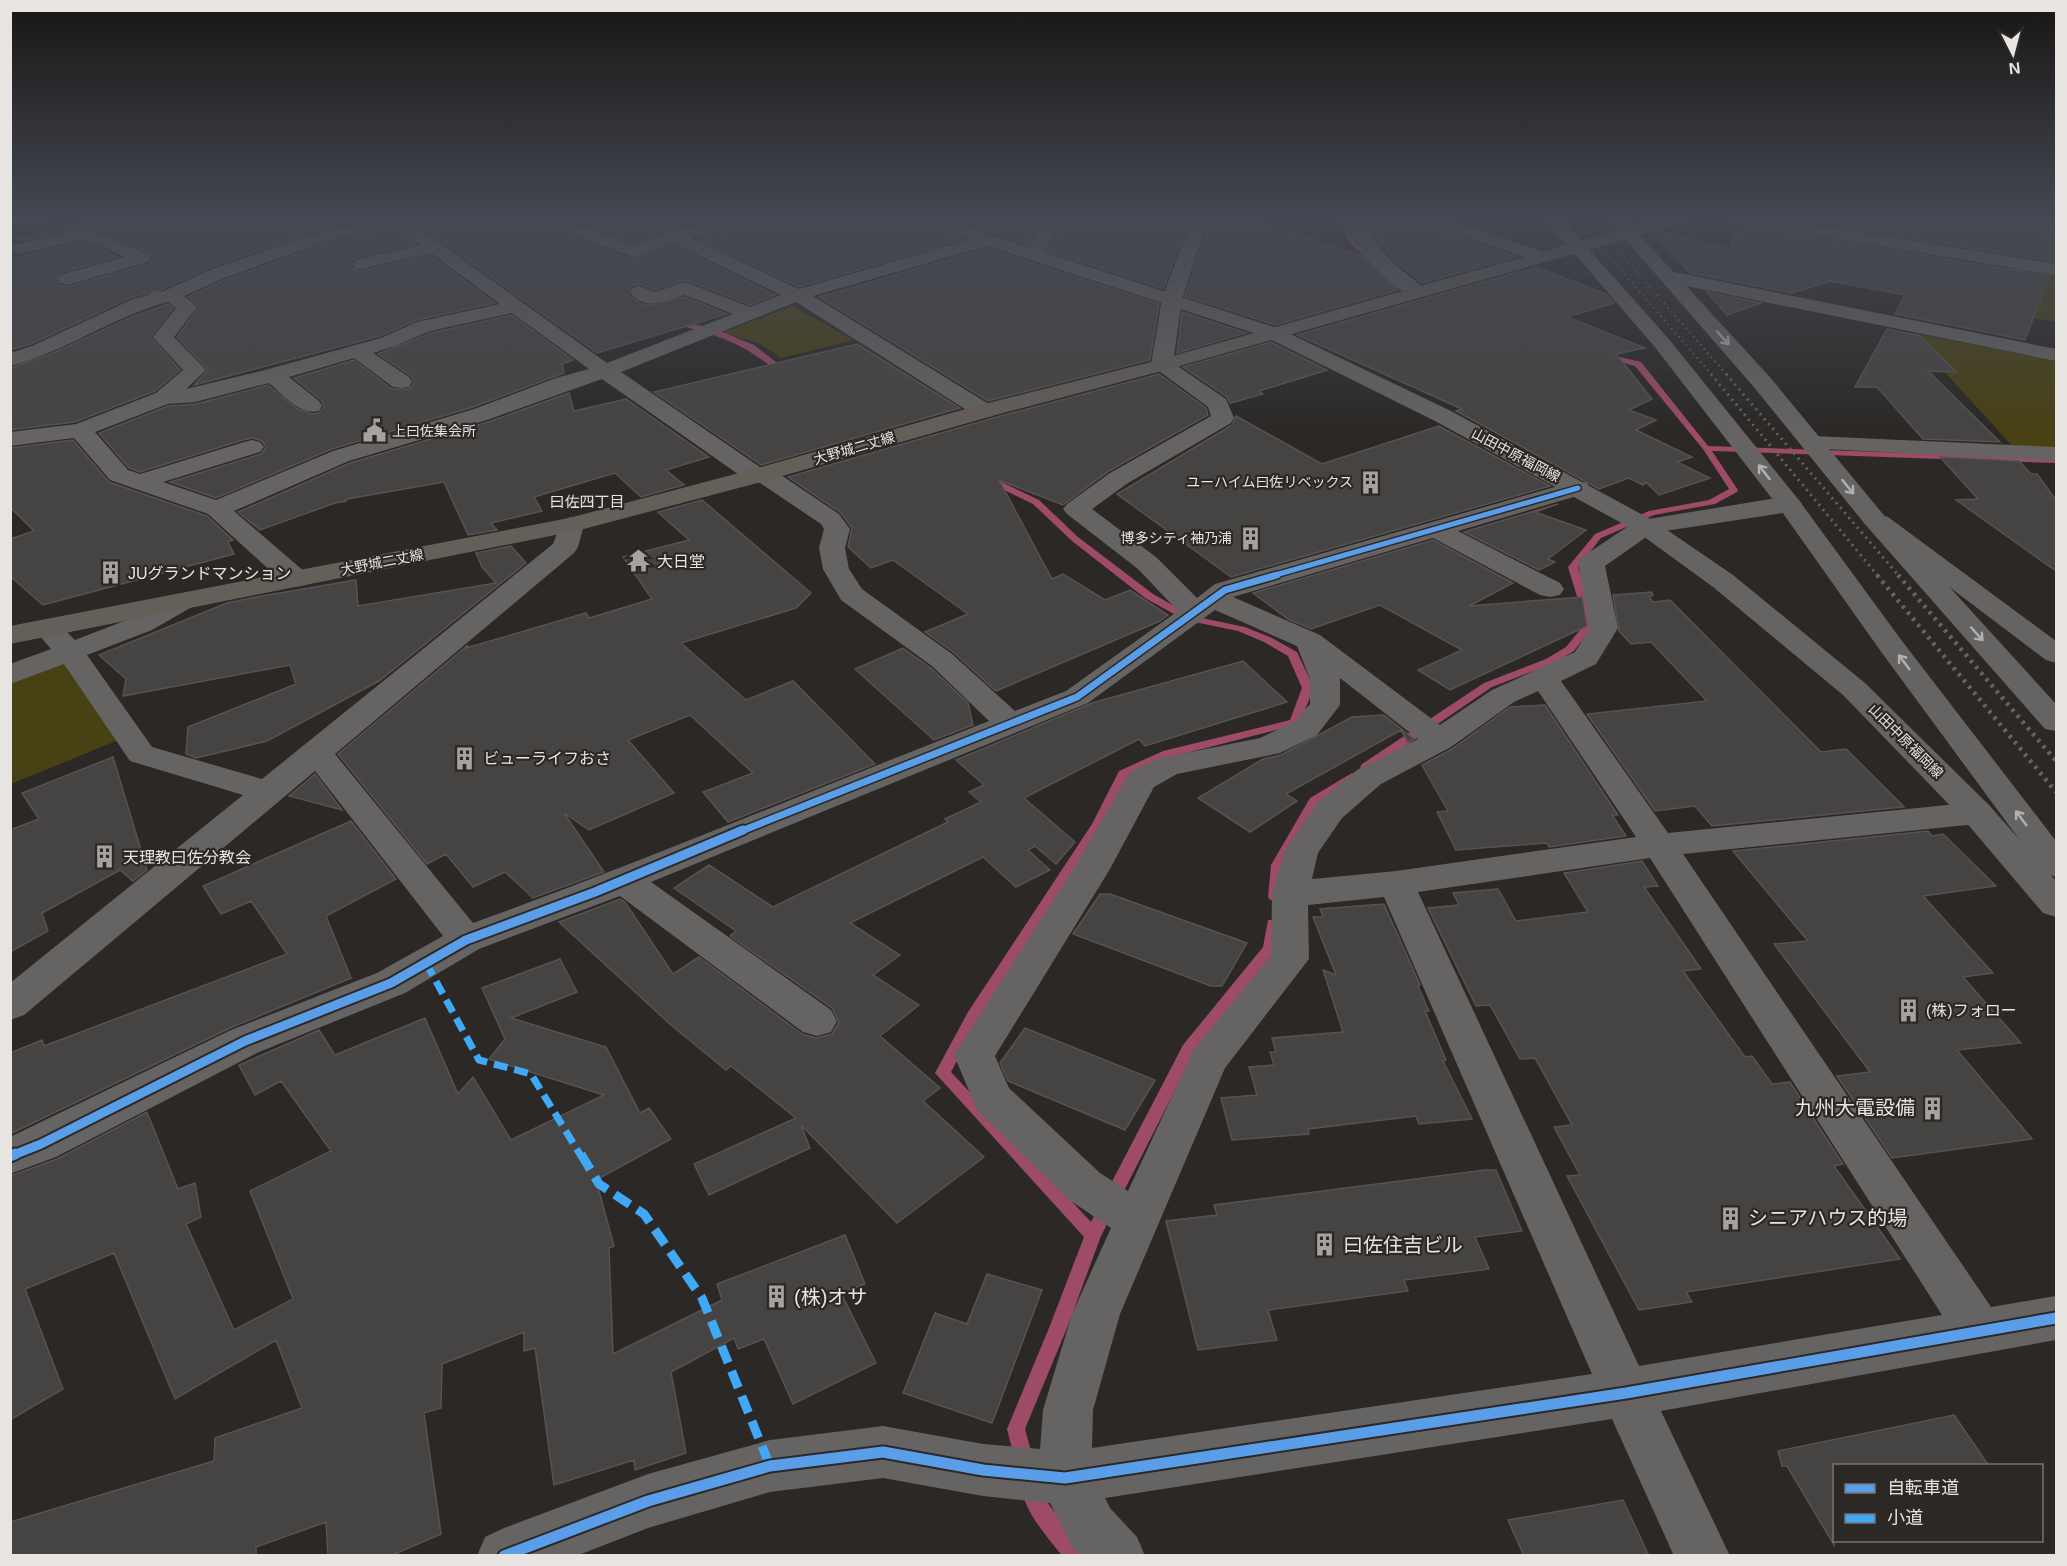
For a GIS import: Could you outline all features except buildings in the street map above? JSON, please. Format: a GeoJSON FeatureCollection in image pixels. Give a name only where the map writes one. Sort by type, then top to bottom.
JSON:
{"type":"FeatureCollection","features":[{"type":"Feature","properties":{"kind":"main road","name":"大野城二丈線"},"geometry":{"type":"LineString","coordinates":[[10,635],[571,525],[760,475],[1428,289]]}},
{"type":"Feature","properties":{"kind":"street"},"geometry":{"type":"LineString","coordinates":[[92,289],[140,303]]}},
{"type":"Feature","properties":{"kind":"street"},"geometry":{"type":"LineString","coordinates":[[10,360],[39,350],[140,303],[184,289]]}},
{"type":"Feature","properties":{"kind":"street"},"geometry":{"type":"LineString","coordinates":[[493,289],[605,371],[830,519],[837,529],[832,548],[836,568],[851,594],[942,660],[1009,722]]}},
{"type":"Feature","properties":{"kind":"street"},"geometry":{"type":"LineString","coordinates":[[639,292],[654,299],[682,289]]}},
{"type":"Feature","properties":{"kind":"street"},"geometry":{"type":"LineString","coordinates":[[688,289],[751,314]]}},
{"type":"Feature","properties":{"kind":"street"},"geometry":{"type":"LineString","coordinates":[[784,289],[984,411]]}},
{"type":"Feature","properties":{"kind":"street"},"geometry":{"type":"LineString","coordinates":[[217,508],[341,456],[605,371],[797,295],[818,289]]}},
{"type":"Feature","properties":{"kind":"street","name":"山田中原福岡線"},"geometry":{"type":"LineString","coordinates":[[1141,289],[1273,333],[1443,416],[1645,526],[1723,581],[1854,689],[1977,813],[2056,904]]}},
{"type":"Feature","properties":{"kind":"street"},"geometry":{"type":"LineString","coordinates":[[1175,289],[1162,364],[1218,404],[1223,418],[1119,478],[1076,509],[1204,606],[1310,641],[1440,741]]}},
{"type":"Feature","properties":{"kind":"street"},"geometry":{"type":"LineString","coordinates":[[1414,289],[1418,292]]}},
{"type":"Feature","properties":{"kind":"street"},"geometry":{"type":"LineString","coordinates":[[1614,289],[1661,342],[1789,504],[1892,647],[2056,865]]}},
{"type":"Feature","properties":{"kind":"street"},"geometry":{"type":"LineString","coordinates":[[1679,289],[1812,443],[1873,518],[2056,722]]}},
{"type":"Feature","properties":{"kind":"street"},"geometry":{"type":"LineString","coordinates":[[1725,289],[2056,355]]}},
{"type":"Feature","properties":{"kind":"street"},"geometry":{"type":"LineString","coordinates":[[164,398],[195,370],[163,337],[188,307],[171,295]]}},
{"type":"Feature","properties":{"kind":"street"},"geometry":{"type":"LineString","coordinates":[[10,439],[80,430],[164,398],[195,395],[273,375],[388,342],[424,326],[516,306]]}},
{"type":"Feature","properties":{"kind":"street"},"geometry":{"type":"LineString","coordinates":[[357,351],[401,382]]}},
{"type":"Feature","properties":{"kind":"street"},"geometry":{"type":"LineString","coordinates":[[273,375],[311,406]]}},
{"type":"Feature","properties":{"kind":"street"},"geometry":{"type":"LineString","coordinates":[[505,405],[530,422]]}},
{"type":"Feature","properties":{"kind":"street"},"geometry":{"type":"LineString","coordinates":[[80,430],[119,475],[217,508],[296,579]]}},
{"type":"Feature","properties":{"kind":"street"},"geometry":{"type":"LineString","coordinates":[[1812,443],[2056,454]]}},
{"type":"Feature","properties":{"kind":"street"},"geometry":{"type":"LineString","coordinates":[[139,482],[252,447]]}},
{"type":"Feature","properties":{"kind":"street"},"geometry":{"type":"LineString","coordinates":[[10,1156],[41,1144],[245,1041],[391,983],[466,940],[623,880],[1009,722],[1077,697],[1226,590],[1578,488]]}},
{"type":"Feature","properties":{"kind":"street"},"geometry":{"type":"LineString","coordinates":[[1118,1556],[1091,1527],[1065,1478],[1068,1410],[1096,1314],[1208,1060],[1290,958],[1290,894],[1301,852],[1330,810],[1369,777],[1440,741],[1503,696],[1586,658],[1604,628],[1591,564],[1645,526],[1789,504]]}},
{"type":"Feature","properties":{"kind":"street"},"geometry":{"type":"LineString","coordinates":[[1873,518],[2056,654]]}},
{"type":"Feature","properties":{"kind":"street"},"geometry":{"type":"LineString","coordinates":[[10,1005],[565,547],[571,525]]}},
{"type":"Feature","properties":{"kind":"street"},"geometry":{"type":"LineString","coordinates":[[1435,530],[1550,589]]}},
{"type":"Feature","properties":{"kind":"street"},"geometry":{"type":"LineString","coordinates":[[10,675],[142,624],[180,602]]}},
{"type":"Feature","properties":{"kind":"street"},"geometry":{"type":"LineString","coordinates":[[47,628],[70,652],[141,754],[269,792]]}},
{"type":"Feature","properties":{"kind":"street"},"geometry":{"type":"LineString","coordinates":[[1138,1222],[1084,1186],[992,1098],[974,1055],[1092,869],[1141,780],[1167,766],[1269,746],[1306,728],[1324,705],[1325,679],[1310,641]]}},
{"type":"Feature","properties":{"kind":"street"},"geometry":{"type":"LineString","coordinates":[[1544,678],[1659,845],[1979,1331]]}},
{"type":"Feature","properties":{"kind":"street"},"geometry":{"type":"LineString","coordinates":[[317,752],[466,940]]}},
{"type":"Feature","properties":{"kind":"street"},"geometry":{"type":"LineString","coordinates":[[1290,894],[1396,883],[1659,845],[1977,813]]}},
{"type":"Feature","properties":{"kind":"street"},"geometry":{"type":"LineString","coordinates":[[623,880],[817,1021]]}},
{"type":"Feature","properties":{"kind":"street"},"geometry":{"type":"LineString","coordinates":[[1396,883],[1626,1393],[1704,1556]]}},
{"type":"Feature","properties":{"kind":"street"},"geometry":{"type":"LineString","coordinates":[[504,1556],[648,1501],[770,1466],[883,1452],[983,1470],[1065,1478],[1626,1393],[2056,1318]]}},
{"type":"Feature","properties":{"kind":"shaded area"},"geometry":{"type":"Polygon","coordinates":[[[1999,289],[2056,289],[2056,322],[1985,311],[1999,289]]]}},
{"type":"Feature","properties":{"kind":"shaded area"},"geometry":{"type":"Polygon","coordinates":[[[792,306],[854,340],[781,358],[759,343],[722,333],[792,306]]]}},
{"type":"Feature","properties":{"kind":"shaded area"},"geometry":{"type":"Polygon","coordinates":[[[1908,332],[2056,361],[2056,451],[2016,450],[1908,332]]]}},
{"type":"Feature","properties":{"kind":"shaded area"},"geometry":{"type":"Polygon","coordinates":[[[70,652],[116,741],[11,784],[10,679],[70,652]]]}},
{"type":"Feature","properties":{"kind":"waterway"},"geometry":{"type":"LineString","coordinates":[[152,294],[160,289]]}},
{"type":"Feature","properties":{"kind":"waterway"},"geometry":{"type":"LineString","coordinates":[[674,321],[712,331],[751,347],[773,364],[774,379]]}},
{"type":"Feature","properties":{"kind":"waterway"},"geometry":{"type":"LineString","coordinates":[[1606,355],[1638,364],[1706,448]]}},
{"type":"Feature","properties":{"kind":"waterway"},"geometry":{"type":"LineString","coordinates":[[1366,767],[1488,685],[1550,661],[1570,649],[1585,630],[1588,616],[1573,567],[1598,536],[1652,513],[1712,502],[1734,490],[1706,448]]}},
{"type":"Feature","properties":{"kind":"waterway"},"geometry":{"type":"LineString","coordinates":[[1706,448],[2056,461]]}},
{"type":"Feature","properties":{"kind":"waterway"},"geometry":{"type":"LineString","coordinates":[[989,479],[1036,502],[1075,539],[1149,596],[1189,618],[1241,629],[1293,654],[1308,688],[1295,722],[1167,754],[1123,774],[1098,824],[973,1016],[943,1073],[1093,1235]]}},
{"type":"Feature","properties":{"kind":"waterway"},"geometry":{"type":"LineString","coordinates":[[1275,897],[1277,865],[1314,801],[1352,777]]}},
{"type":"Feature","properties":{"kind":"waterway"},"geometry":{"type":"LineString","coordinates":[[1093,1235],[1188,1049],[1270,948],[1273,923]]}},
{"type":"Feature","properties":{"kind":"waterway"},"geometry":{"type":"LineString","coordinates":[[1024,1462],[1016,1429],[1093,1235]]}},
{"type":"Feature","properties":{"kind":"waterway"},"geometry":{"type":"LineString","coordinates":[[1031,1487],[1035,1503],[1075,1556]]}},
{"type":"Feature","properties":{"kind":"railway"},"geometry":{"type":"LineString","coordinates":[[1637,289],[1712,375]]}},
{"type":"Feature","properties":{"kind":"railway"},"geometry":{"type":"LineString","coordinates":[[1652,289],[1727,375]]}},
{"type":"Feature","properties":{"kind":"railway"},"geometry":{"type":"LineString","coordinates":[[1711,374],[1878,576]]}},
{"type":"Feature","properties":{"kind":"railway"},"geometry":{"type":"LineString","coordinates":[[1726,374],[1899,576]]}},
{"type":"Feature","properties":{"kind":"railway"},"geometry":{"type":"LineString","coordinates":[[1877,575],[2056,792]]}},
{"type":"Feature","properties":{"kind":"railway"},"geometry":{"type":"LineString","coordinates":[[1898,575],[2056,761]]}},
{"type":"Feature","properties":{"kind":"marked path"},"geometry":{"type":"LineString","coordinates":[[426,963],[479,1060],[531,1074],[599,1184],[644,1214],[702,1298],[770,1466]]}},
{"type":"Feature","properties":{"kind":"cycle path"},"geometry":{"type":"LineString","coordinates":[[10,1156],[41,1144],[245,1041],[391,983],[466,940],[595,892],[718,840],[1077,697],[1225,590],[1578,488]]}},
{"type":"Feature","properties":{"kind":"cycle path"},"geometry":{"type":"LineString","coordinates":[[504,1556],[648,1501],[770,1466],[883,1452],[983,1470],[1065,1478],[1626,1393],[2056,1318]]}},
{"type":"Feature","properties":{"kind":"place","name":"上曰佐集会所"},"geometry":{"type":"Point","coordinates":[374,431]}},
{"type":"Feature","properties":{"kind":"place","name":"ユーハイム曰佐リベックス"},"geometry":{"type":"Point","coordinates":[1371,482]}},
{"type":"Feature","properties":{"kind":"place","name":"博多シティ袖乃浦"},"geometry":{"type":"Point","coordinates":[1250,538]}},
{"type":"Feature","properties":{"kind":"place","name":"大日堂"},"geometry":{"type":"Point","coordinates":[639,561]}},
{"type":"Feature","properties":{"kind":"place","name":"JUグランドマンション"},"geometry":{"type":"Point","coordinates":[110,573]}},
{"type":"Feature","properties":{"kind":"place","name":"ビューライフおさ"},"geometry":{"type":"Point","coordinates":[465,758]}},
{"type":"Feature","properties":{"kind":"place","name":"天理教曰佐分教会"},"geometry":{"type":"Point","coordinates":[105,857]}},
{"type":"Feature","properties":{"kind":"place","name":"(株)フォロー"},"geometry":{"type":"Point","coordinates":[1908,1010]}},
{"type":"Feature","properties":{"kind":"place","name":"九州大電設備"},"geometry":{"type":"Point","coordinates":[1933,1108]}},
{"type":"Feature","properties":{"kind":"place","name":"シニアハウス的場"},"geometry":{"type":"Point","coordinates":[1730,1218]}},
{"type":"Feature","properties":{"kind":"place","name":"曰佐住吉ビル"},"geometry":{"type":"Point","coordinates":[1325,1245]}},
{"type":"Feature","properties":{"kind":"place","name":"(株)オサ"},"geometry":{"type":"Point","coordinates":[776,1297]}},
{"type":"Feature","properties":{"kind":"district","name":"曰佐四丁目"},"geometry":{"type":"Point","coordinates":[587,501]}}]}
